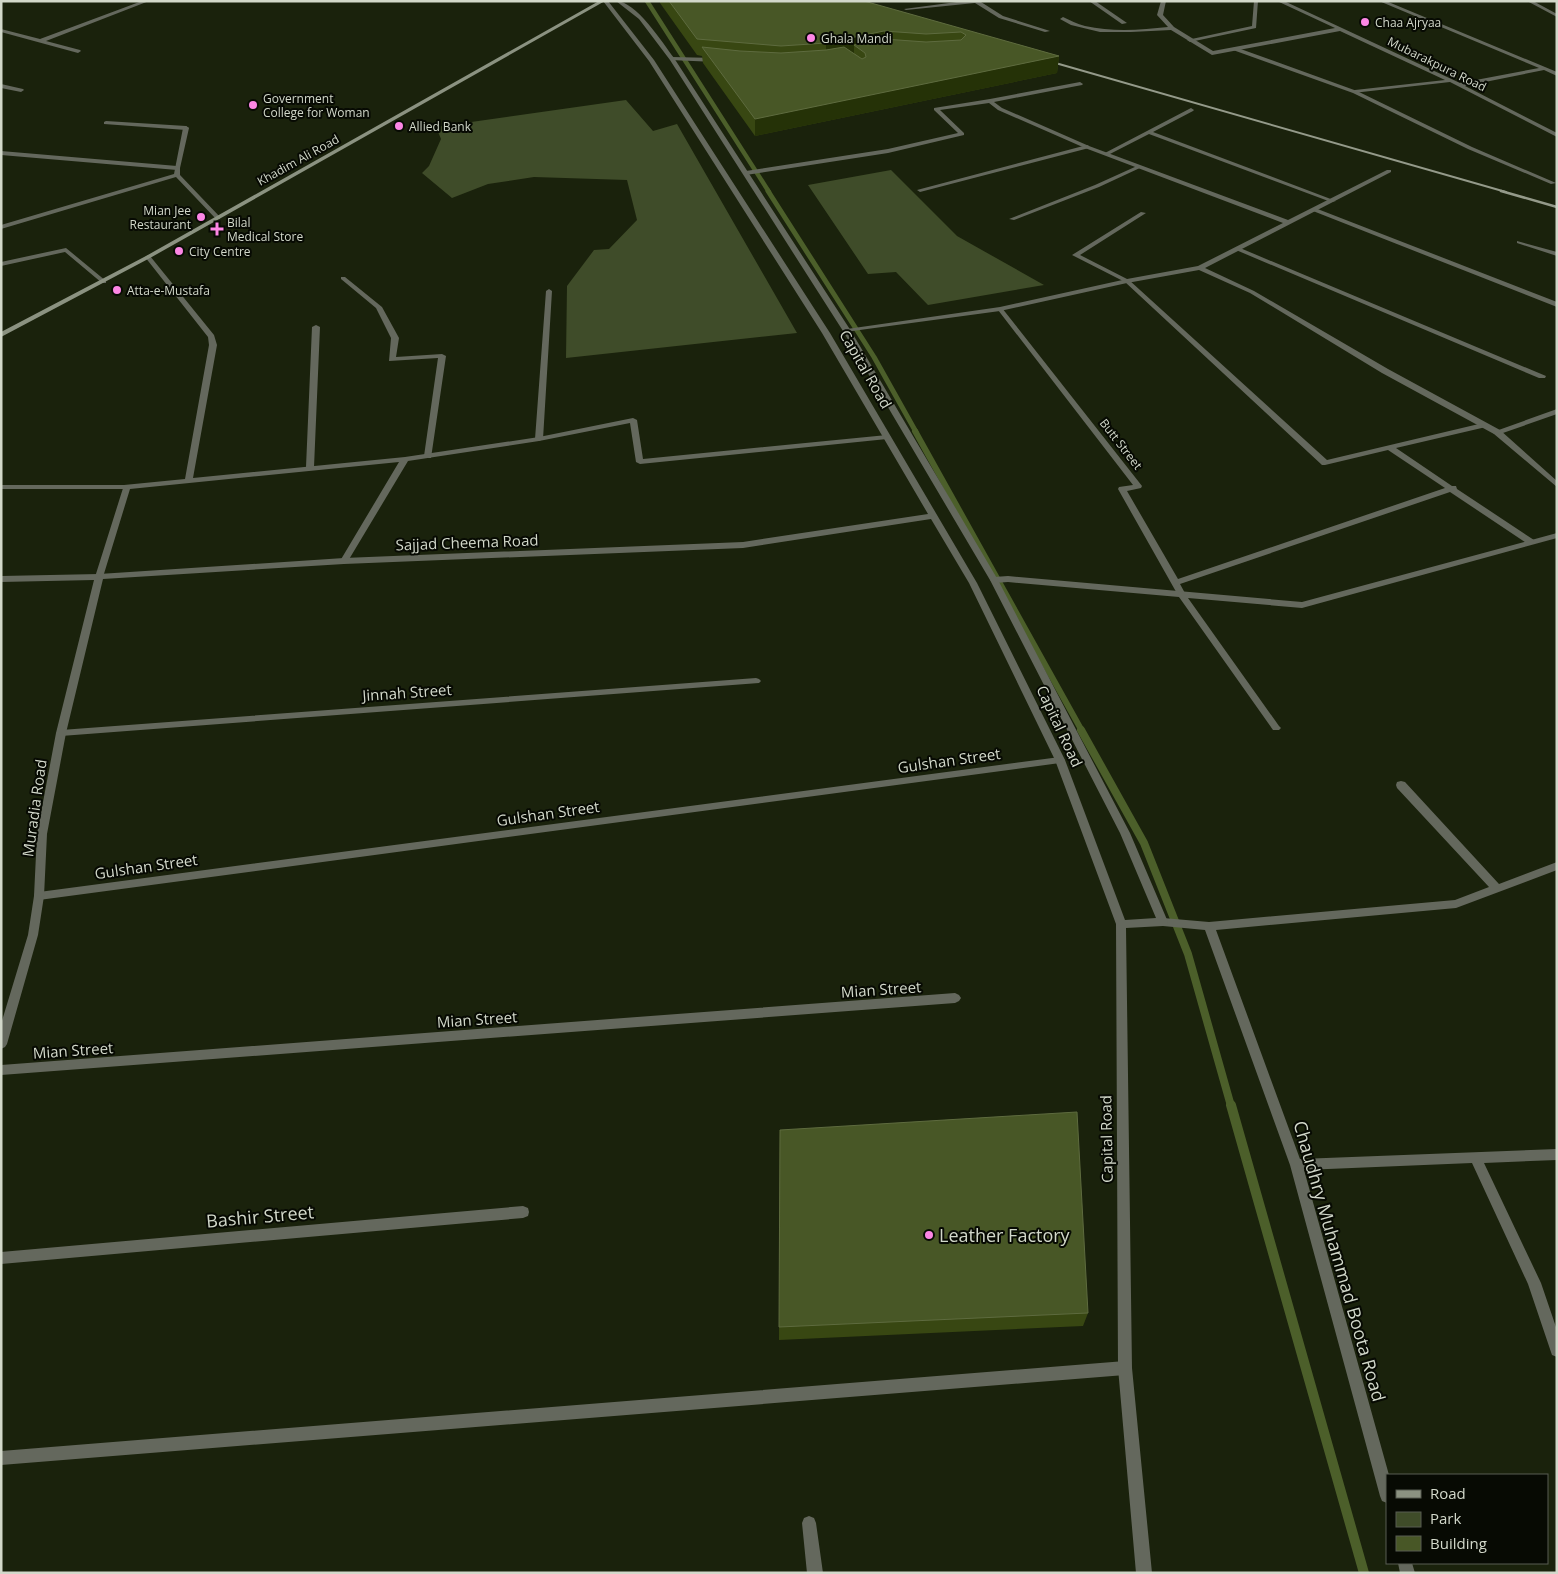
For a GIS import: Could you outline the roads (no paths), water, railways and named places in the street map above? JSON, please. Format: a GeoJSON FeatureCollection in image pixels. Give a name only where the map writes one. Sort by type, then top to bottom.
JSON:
{"type":"FeatureCollection","features":[{"type":"Feature","properties":{"kind":"main road","name":"Khadim Ali Road"},"geometry":{"type":"LineString","coordinates":[[1,335],[104,282],[604,1]]}},
{"type":"Feature","properties":{"kind":"street"},"geometry":{"type":"LineString","coordinates":[[40,41],[147,1]]}},
{"type":"Feature","properties":{"kind":"street","name":"Capital Road"},"geometry":{"type":"LineString","coordinates":[[604,1],[651,60],[837,332],[887,437],[933,516],[986,581],[1060,760],[1121,924],[1125,1368],[1144,1573]]}},
{"type":"Feature","properties":{"kind":"street"},"geometry":{"type":"LineString","coordinates":[[618,1],[641,18],[671,59],[746,173],[837,332],[957,517],[986,581],[1125,833],[1163,922]]}},
{"type":"Feature","properties":{"kind":"street"},"geometry":{"type":"LineString","coordinates":[[906,9],[979,1],[1001,17],[1047,31]]}},
{"type":"Feature","properties":{"kind":"street"},"geometry":{"type":"LineString","coordinates":[[1091,1],[1124,23]]}},
{"type":"Feature","properties":{"kind":"street"},"geometry":{"type":"LineString","coordinates":[[1164,1],[1160,14],[1172,28],[1212,53],[1340,29]]}},
{"type":"Feature","properties":{"kind":"street"},"geometry":{"type":"LineString","coordinates":[[1190,40],[1254,27],[1256,1]]}},
{"type":"Feature","properties":{"kind":"street","name":"Mubarakpura Road"},"geometry":{"type":"LineString","coordinates":[[1279,1],[1459,85],[1557,135]]}},
{"type":"Feature","properties":{"kind":"street"},"geometry":{"type":"LineString","coordinates":[[1383,1],[1557,74]]}},
{"type":"Feature","properties":{"kind":"street"},"geometry":{"type":"LineString","coordinates":[[1529,1],[1554,12],[1557,16]]}},
{"type":"Feature","properties":{"kind":"street"},"geometry":{"type":"LineString","coordinates":[[1063,19],[1070,24],[1110,31],[1136,32],[1172,28]]}},
{"type":"Feature","properties":{"kind":"street"},"geometry":{"type":"LineString","coordinates":[[1,30],[78,52]]}},
{"type":"Feature","properties":{"kind":"street"},"geometry":{"type":"LineString","coordinates":[[1235,49],[1355,92],[1470,148],[1553,182]]}},
{"type":"Feature","properties":{"kind":"street"},"geometry":{"type":"LineString","coordinates":[[671,59],[724,62]]}},
{"type":"Feature","properties":{"kind":"street"},"geometry":{"type":"LineString","coordinates":[[651,60],[658,60]]}},
{"type":"Feature","properties":{"kind":"street"},"geometry":{"type":"LineString","coordinates":[[1459,85],[1544,69]]}},
{"type":"Feature","properties":{"kind":"street"},"geometry":{"type":"LineString","coordinates":[[1355,92],[1449,81]]}},
{"type":"Feature","properties":{"kind":"street"},"geometry":{"type":"LineString","coordinates":[[746,173],[888,151],[962,134],[936,109],[1080,84]]}},
{"type":"Feature","properties":{"kind":"street"},"geometry":{"type":"LineString","coordinates":[[1,86],[21,90]]}},
{"type":"Feature","properties":{"kind":"street"},"geometry":{"type":"LineString","coordinates":[[990,101],[1000,109],[1087,147],[1290,222]]}},
{"type":"Feature","properties":{"kind":"street"},"geometry":{"type":"LineString","coordinates":[[1106,154],[1191,110]]}},
{"type":"Feature","properties":{"kind":"street"},"geometry":{"type":"LineString","coordinates":[[106,123],[186,128],[177,172]]}},
{"type":"Feature","properties":{"kind":"street"},"geometry":{"type":"LineString","coordinates":[[1149,132],[1333,201]]}},
{"type":"Feature","properties":{"kind":"street"},"geometry":{"type":"LineString","coordinates":[[920,190],[1087,147]]}},
{"type":"Feature","properties":{"kind":"street"},"geometry":{"type":"LineString","coordinates":[[1,152],[177,172],[218,218]]}},
{"type":"Feature","properties":{"kind":"street"},"geometry":{"type":"LineString","coordinates":[[1012,219],[1097,186],[1139,167]]}},
{"type":"Feature","properties":{"kind":"street"},"geometry":{"type":"LineString","coordinates":[[837,332],[1000,309],[1127,281],[1200,268],[1389,171]]}},
{"type":"Feature","properties":{"kind":"street"},"geometry":{"type":"LineString","coordinates":[[1,227],[177,172]]}},
{"type":"Feature","properties":{"kind":"street"},"geometry":{"type":"LineString","coordinates":[[1315,210],[1557,305]]}},
{"type":"Feature","properties":{"kind":"street"},"geometry":{"type":"LineString","coordinates":[[1143,213],[1075,255],[1127,281],[1325,462],[1483,425]]}},
{"type":"Feature","properties":{"kind":"street"},"geometry":{"type":"LineString","coordinates":[[1518,242],[1557,254]]}},
{"type":"Feature","properties":{"kind":"street"},"geometry":{"type":"LineString","coordinates":[[1238,249],[1542,376]]}},
{"type":"Feature","properties":{"kind":"street"},"geometry":{"type":"LineString","coordinates":[[1,264],[66,250],[104,282]]}},
{"type":"Feature","properties":{"kind":"street"},"geometry":{"type":"LineString","coordinates":[[148,257],[211,337],[213,345],[189,479]]}},
{"type":"Feature","properties":{"kind":"street"},"geometry":{"type":"LineString","coordinates":[[1200,268],[1252,292],[1385,371],[1497,432],[1557,485]]}},
{"type":"Feature","properties":{"kind":"street"},"geometry":{"type":"LineString","coordinates":[[343,278],[379,307],[395,338],[392,359],[442,356],[428,456]]}},
{"type":"Feature","properties":{"kind":"street"},"geometry":{"type":"LineString","coordinates":[[538,439],[549,291]]}},
{"type":"Feature","properties":{"kind":"street","name":"Butt Street"},"geometry":{"type":"LineString","coordinates":[[1000,309],[1138,486],[1122,489],[1182,595],[1276,728]]}},
{"type":"Feature","properties":{"kind":"street"},"geometry":{"type":"LineString","coordinates":[[310,467],[316,328]]}},
{"type":"Feature","properties":{"kind":"street"},"geometry":{"type":"LineString","coordinates":[[1497,432],[1557,411]]}},
{"type":"Feature","properties":{"kind":"street"},"geometry":{"type":"LineString","coordinates":[[1,487],[127,487],[189,479],[405,459],[538,439],[633,420],[640,462],[887,437]]}},
{"type":"Feature","properties":{"kind":"street"},"geometry":{"type":"LineString","coordinates":[[1389,447],[1453,488],[1531,542]]}},
{"type":"Feature","properties":{"kind":"street"},"geometry":{"type":"LineString","coordinates":[[344,561],[405,459]]}},
{"type":"Feature","properties":{"kind":"street","name":"Muradia Road"},"geometry":{"type":"LineString","coordinates":[[1,1044],[5,1020],[33,935],[39,896],[42,834],[61,733],[99,577],[127,487]]}},
{"type":"Feature","properties":{"kind":"street"},"geometry":{"type":"LineString","coordinates":[[1176,583],[1453,488]]}},
{"type":"Feature","properties":{"kind":"street","name":"Sajjad Cheema Road"},"geometry":{"type":"LineString","coordinates":[[1,579],[99,577],[344,561],[742,545],[933,516]]}},
{"type":"Feature","properties":{"kind":"street"},"geometry":{"type":"LineString","coordinates":[[986,581],[1008,579],[1302,605],[1557,535]]}},
{"type":"Feature","properties":{"kind":"street","name":"Jinnah Street"},"geometry":{"type":"LineString","coordinates":[[61,733],[756,682]]}},
{"type":"Feature","properties":{"kind":"street","name":"Gulshan Street"},"geometry":{"type":"LineString","coordinates":[[39,896],[1060,760]]}},
{"type":"Feature","properties":{"kind":"street"},"geometry":{"type":"LineString","coordinates":[[1401,786],[1497,889]]}},
{"type":"Feature","properties":{"kind":"street"},"geometry":{"type":"LineString","coordinates":[[1121,924],[1163,922],[1209,926],[1456,904],[1557,866]]}},
{"type":"Feature","properties":{"kind":"street","name":"Chaudhry Muhammad Boota Road"},"geometry":{"type":"LineString","coordinates":[[1209,926],[1296,1165],[1386,1492]]}},
{"type":"Feature","properties":{"kind":"street","name":"Mian Street"},"geometry":{"type":"LineString","coordinates":[[1,1070],[955,998]]}},
{"type":"Feature","properties":{"kind":"street"},"geometry":{"type":"LineString","coordinates":[[1296,1165],[1557,1154]]}},
{"type":"Feature","properties":{"kind":"street"},"geometry":{"type":"LineString","coordinates":[[1475,1157],[1534,1283],[1557,1350]]}},
{"type":"Feature","properties":{"kind":"street","name":"Bashir Street"},"geometry":{"type":"LineString","coordinates":[[1,1258],[523,1212]]}},
{"type":"Feature","properties":{"kind":"street"},"geometry":{"type":"LineString","coordinates":[[1,1458],[1125,1368]]}},
{"type":"Feature","properties":{"kind":"street"},"geometry":{"type":"LineString","coordinates":[[809,1523],[815,1573]]}},
{"type":"Feature","properties":{"kind":"waterway"},"geometry":{"type":"LineString","coordinates":[[647,1],[769,192]]}},
{"type":"Feature","properties":{"kind":"waterway"},"geometry":{"type":"LineString","coordinates":[[768,191],[874,357],[916,432]]}},
{"type":"Feature","properties":{"kind":"waterway"},"geometry":{"type":"LineString","coordinates":[[915,431],[1082,731]]}},
{"type":"Feature","properties":{"kind":"waterway"},"geometry":{"type":"LineString","coordinates":[[1081,730],[1144,843],[1188,954],[1231,1106]]}},
{"type":"Feature","properties":{"kind":"waterway"},"geometry":{"type":"LineString","coordinates":[[1231,1105],[1364,1573]]}},
{"type":"Feature","properties":{"kind":"railway"},"geometry":{"type":"LineString","coordinates":[[1045,60],[1506,192]]}},
{"type":"Feature","properties":{"kind":"railway"},"geometry":{"type":"LineString","coordinates":[[1501,191],[1557,207]]}},
{"type":"Feature","properties":{"kind":"place","name":"Chaa Ajryaa"},"geometry":{"type":"Point","coordinates":[1365,22]}},
{"type":"Feature","properties":{"kind":"place","name":"Ghala Mandi"},"geometry":{"type":"Point","coordinates":[811,38]}},
{"type":"Feature","properties":{"kind":"place","name":"Government College for Woman"},"geometry":{"type":"Point","coordinates":[253,105]}},
{"type":"Feature","properties":{"kind":"place","name":"Allied Bank"},"geometry":{"type":"Point","coordinates":[399,126]}},
{"type":"Feature","properties":{"kind":"place","name":"Mian Jee Restaurant"},"geometry":{"type":"Point","coordinates":[201,217]}},
{"type":"Feature","properties":{"kind":"place","name":"Bilal Medical Store"},"geometry":{"type":"Point","coordinates":[217,229]}},
{"type":"Feature","properties":{"kind":"place","name":"City Centre"},"geometry":{"type":"Point","coordinates":[179,251]}},
{"type":"Feature","properties":{"kind":"place","name":"Atta-e-Mustafa"},"geometry":{"type":"Point","coordinates":[117,290]}},
{"type":"Feature","properties":{"kind":"place","name":"Leather Factory"},"geometry":{"type":"Point","coordinates":[929,1235]}}]}
